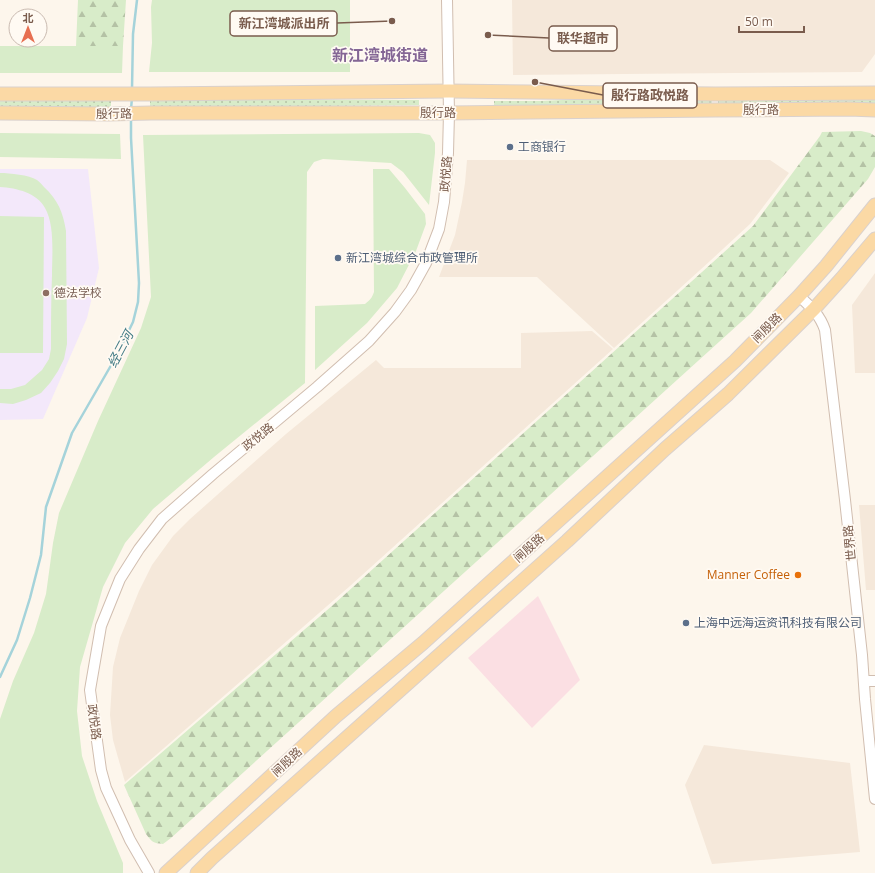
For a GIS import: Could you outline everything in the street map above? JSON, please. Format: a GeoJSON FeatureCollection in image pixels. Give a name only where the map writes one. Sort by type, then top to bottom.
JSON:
{"type":"FeatureCollection","features":[{"type":"Feature","properties":{"kind":"main road","name":"殷行路"},"geometry":{"type":"LineString","coordinates":[[0,94],[449,91],[715,94],[875,92]]}},
{"type":"Feature","properties":{"kind":"main road","name":"殷行路"},"geometry":{"type":"LineString","coordinates":[[0,113],[449,114],[738,110],[875,110]]}},
{"type":"Feature","properties":{"kind":"main road","name":"闸殷路"},"geometry":{"type":"LineString","coordinates":[[166,873],[336,716],[453,616],[729,366],[800,296],[875,205]]}},
{"type":"Feature","properties":{"kind":"main road","name":"闸殷路"},"geometry":{"type":"LineString","coordinates":[[197,873],[562,546],[665,449],[728,394],[814,309],[875,239]]}},
{"type":"Feature","properties":{"kind":"main road"},"geometry":{"type":"LineString","coordinates":[[201,841],[202,848],[207,853],[222,849]]}},
{"type":"Feature","properties":{"kind":"street","name":"政悦路"},"geometry":{"type":"LineString","coordinates":[[149,873],[130,840],[106,788],[101,770],[90,690],[101,626],[120,579],[139,548],[162,519],[213,474],[314,390],[369,341],[395,312],[411,290],[426,263],[439,229],[444,202],[448,153],[449,91],[447,0]]}},
{"type":"Feature","properties":{"kind":"street","name":"世界路"},"geometry":{"type":"LineString","coordinates":[[800,296],[814,309],[825,330],[846,500],[875,799]]}},
{"type":"Feature","properties":{"kind":"street"},"geometry":{"type":"LineString","coordinates":[[864,681],[875,681]]}},
{"type":"Feature","properties":{"kind":"shaded area"},"geometry":{"type":"Polygon","coordinates":[[[512,0],[875,0],[875,54],[862,72],[513,75],[512,0]]]}},
{"type":"Feature","properties":{"kind":"shaded area"},"geometry":{"type":"Polygon","coordinates":[[[467,160],[770,160],[789,173],[750,224],[614,348],[537,277],[439,277],[455,235],[462,202],[467,160]]]}},
{"type":"Feature","properties":{"kind":"shaded area","name":"德法学校"},"geometry":{"type":"Polygon","coordinates":[[[0,169],[88,169],[99,268],[87,318],[43,419],[0,420],[0,169]]]}},
{"type":"Feature","properties":{"kind":"shaded area"},"geometry":{"type":"Polygon","coordinates":[[[875,273],[875,373],[855,373],[852,305],[875,273]]]}},
{"type":"Feature","properties":{"kind":"shaded area"},"geometry":{"type":"Polygon","coordinates":[[[592,331],[613,349],[350,586],[125,782],[113,740],[110,715],[113,667],[120,638],[139,591],[152,565],[173,536],[190,519],[286,434],[376,360],[384,368],[521,368],[521,333],[592,331]]]}},
{"type":"Feature","properties":{"kind":"shaded area"},"geometry":{"type":"Polygon","coordinates":[[[859,505],[875,505],[875,590],[866,590],[859,505]]]}},
{"type":"Feature","properties":{"kind":"shaded area"},"geometry":{"type":"Polygon","coordinates":[[[538,596],[580,680],[532,728],[468,658],[538,596]]]}},
{"type":"Feature","properties":{"kind":"shaded area"},"geometry":{"type":"Polygon","coordinates":[[[704,745],[850,763],[860,852],[712,864],[685,785],[704,745]]]}},
{"type":"Feature","properties":{"kind":"green space"},"geometry":{"type":"Polygon","coordinates":[[[78,0],[126,0],[123,46],[76,46],[78,0]]]}},
{"type":"Feature","properties":{"kind":"green space"},"geometry":{"type":"Polygon","coordinates":[[[152,0],[350,0],[350,72],[149,72],[152,43],[152,0]]]}},
{"type":"Feature","properties":{"kind":"green space"},"geometry":{"type":"Polygon","coordinates":[[[0,46],[8,46],[8,48],[48,48],[48,46],[123,46],[122,73],[0,73],[0,46]]]}},
{"type":"Feature","properties":{"kind":"green space"},"geometry":{"type":"Polygon","coordinates":[[[150,99],[419,100],[419,105],[150,108],[150,99]]]}},
{"type":"Feature","properties":{"kind":"green space"},"geometry":{"type":"Polygon","coordinates":[[[712,99],[712,105],[494,107],[494,101],[712,99]]]}},
{"type":"Feature","properties":{"kind":"green space"},"geometry":{"type":"Polygon","coordinates":[[[718,99],[875,99],[875,104],[718,105],[718,99]]]}},
{"type":"Feature","properties":{"kind":"green space"},"geometry":{"type":"Polygon","coordinates":[[[0,100],[111,101],[111,109],[0,109],[0,100]]]}},
{"type":"Feature","properties":{"kind":"green space"},"geometry":{"type":"Polygon","coordinates":[[[861,131],[875,136],[875,167],[868,179],[751,313],[171,838],[163,844],[155,843],[151,840],[146,834],[124,785],[333,605],[753,226],[822,132],[861,131]]]}},
{"type":"Feature","properties":{"kind":"green space"},"geometry":{"type":"Polygon","coordinates":[[[0,133],[120,134],[121,159],[0,157],[0,133]]]}},
{"type":"Feature","properties":{"kind":"green space"},"geometry":{"type":"Polygon","coordinates":[[[419,133],[430,135],[435,143],[429,205],[403,172],[391,163],[323,159],[314,162],[307,172],[305,383],[153,509],[125,543],[103,587],[80,667],[77,711],[82,756],[97,801],[123,863],[123,873],[0,873],[0,719],[13,681],[34,633],[46,594],[59,513],[98,421],[141,328],[151,297],[143,135],[419,133]]]}},
{"type":"Feature","properties":{"kind":"green space"},"geometry":{"type":"Polygon","coordinates":[[[373,169],[389,169],[425,214],[426,224],[416,251],[397,288],[367,323],[315,370],[315,306],[365,304],[371,299],[374,292],[373,169]]]}},
{"type":"Feature","properties":{"kind":"green space"},"geometry":{"type":"Polygon","coordinates":[[[0,173],[14,174],[37,180],[53,197],[59,207],[66,231],[67,344],[64,359],[50,383],[41,393],[13,404],[0,403],[0,389],[11,389],[25,385],[42,370],[49,359],[51,349],[52,232],[48,215],[41,203],[26,192],[0,187],[0,173]]]}},
{"type":"Feature","properties":{"kind":"green space"},"geometry":{"type":"Polygon","coordinates":[[[0,216],[44,217],[43,353],[0,353],[0,216]]]}},
{"type":"Feature","properties":{"kind":"waterway","name":"经三河"},"geometry":{"type":"LineString","coordinates":[[132,89],[133,34],[137,0]]}},
{"type":"Feature","properties":{"kind":"waterway","name":"经三河"},"geometry":{"type":"LineString","coordinates":[[131,109],[132,98]]}},
{"type":"Feature","properties":{"kind":"waterway","name":"经三河"},"geometry":{"type":"LineString","coordinates":[[0,677],[17,640],[30,598],[41,555],[46,507],[72,433],[117,355],[133,322],[138,302],[139,283],[131,118]]}},
{"type":"Feature","properties":{"kind":"place","name":"新江湾城派出所"},"geometry":{"type":"Point","coordinates":[392,21]}},
{"type":"Feature","properties":{"kind":"place","name":"联华超市"},"geometry":{"type":"Point","coordinates":[488,35]}},
{"type":"Feature","properties":{"kind":"place","name":"殷行路政悦路"},"geometry":{"type":"Point","coordinates":[535,82]}},
{"type":"Feature","properties":{"kind":"place","name":"工商银行"},"geometry":{"type":"Point","coordinates":[510,147]}},
{"type":"Feature","properties":{"kind":"place","name":"新江湾城综合市政管理所"},"geometry":{"type":"Point","coordinates":[338,258]}},
{"type":"Feature","properties":{"kind":"place","name":"德法学校"},"geometry":{"type":"Point","coordinates":[46,293]}},
{"type":"Feature","properties":{"kind":"place","name":"Manner Coffee"},"geometry":{"type":"Point","coordinates":[798,575]}},
{"type":"Feature","properties":{"kind":"place","name":"上海中远海运资讯科技有限公司"},"geometry":{"type":"Point","coordinates":[686,623]}},
{"type":"Feature","properties":{"kind":"district","name":"新江湾城街道"},"geometry":{"type":"Point","coordinates":[380,55]}}]}
